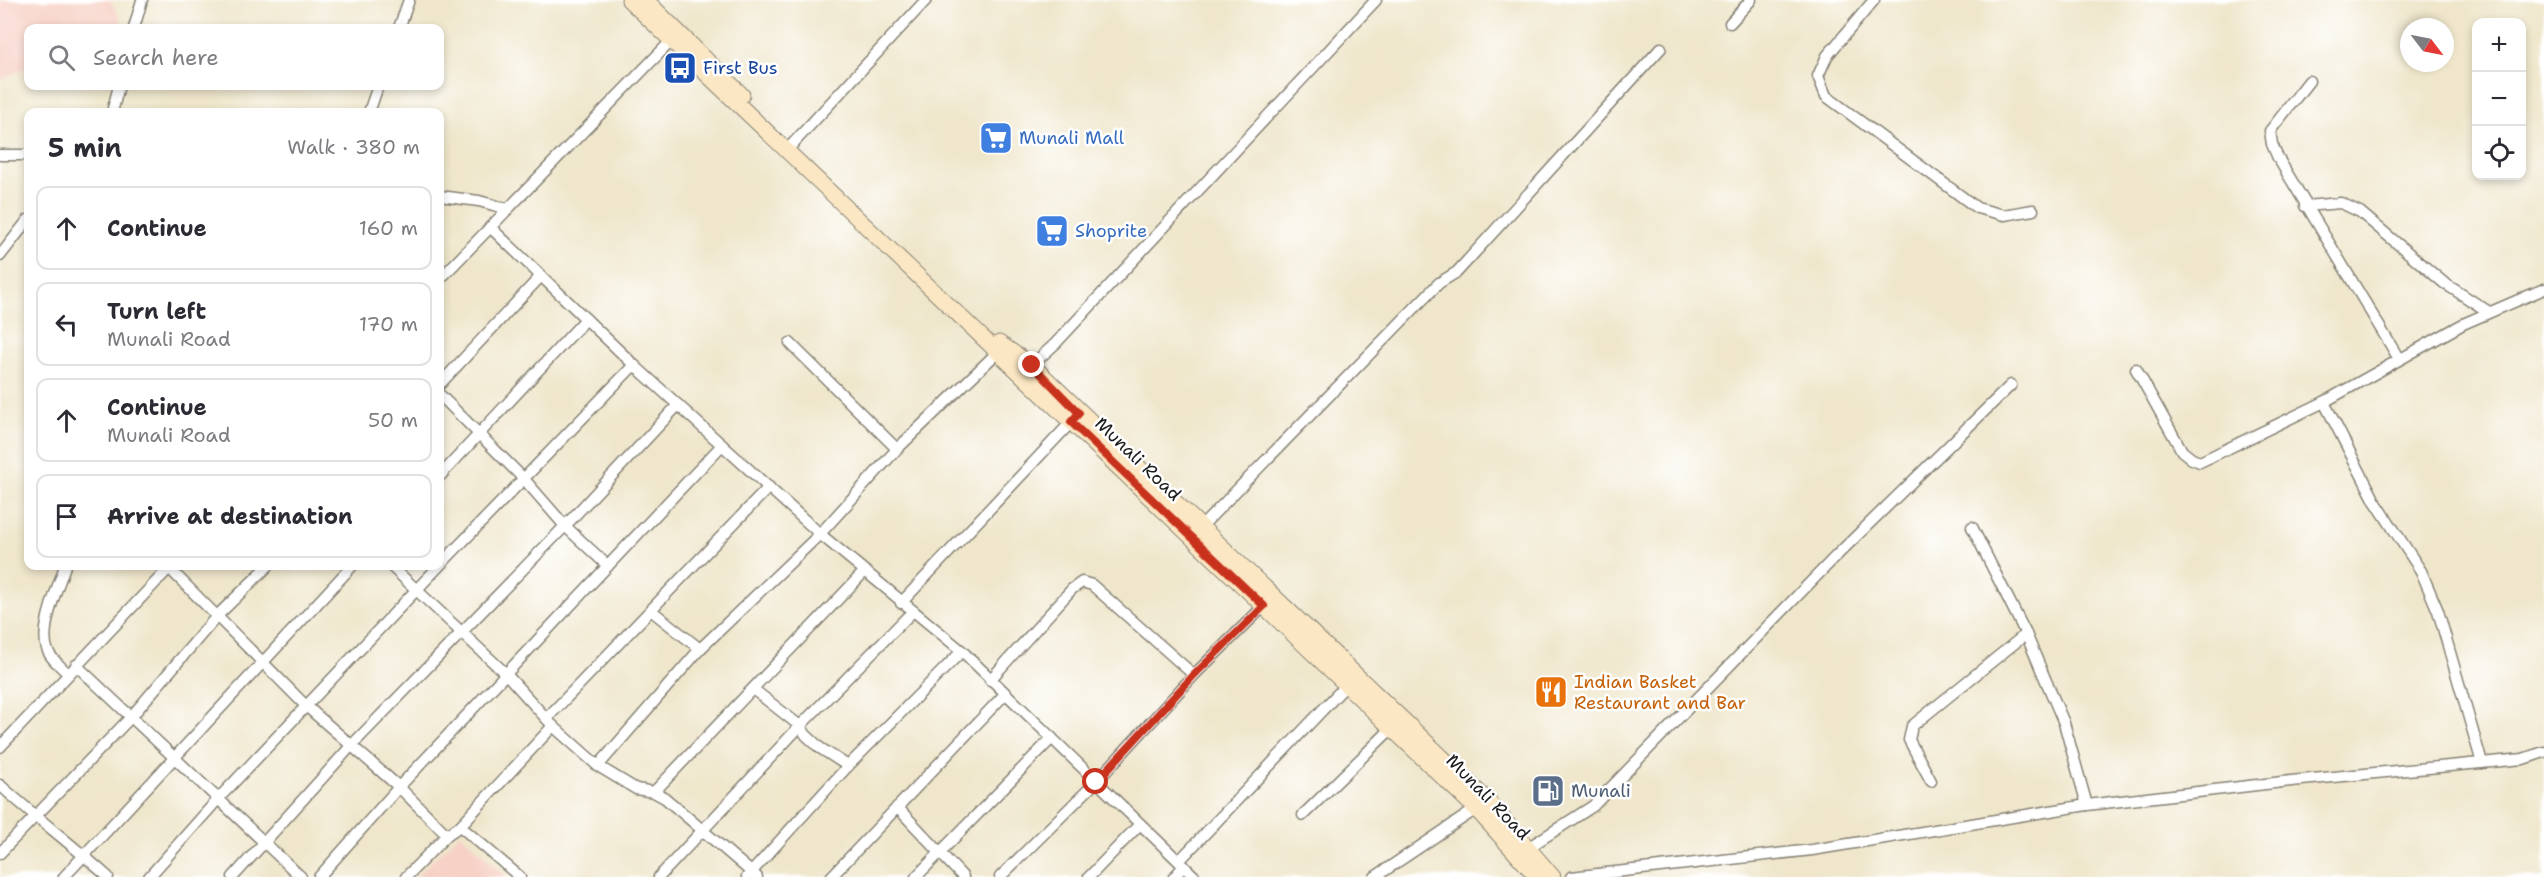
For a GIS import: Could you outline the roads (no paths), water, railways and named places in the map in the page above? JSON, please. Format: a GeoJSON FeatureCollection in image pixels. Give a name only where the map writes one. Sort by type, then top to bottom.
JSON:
{"type":"FeatureCollection","features":[{"type":"Feature","properties":{"kind":"main road","name":"Munali Road"},"geometry":{"type":"LineString","coordinates":[[629,0],[676,37],[1000,349],[1197,531],[1482,805],[1523,851],[1553,877]]}},
{"type":"Feature","properties":{"kind":"main road","name":"Munali Road"},"geometry":{"type":"LineString","coordinates":[[646,0],[676,37]]}},
{"type":"Feature","properties":{"kind":"main road","name":"Munali Road"},"geometry":{"type":"LineString","coordinates":[[1000,349],[1032,365],[1075,417]]}},
{"type":"Feature","properties":{"kind":"main road","name":"Munali Road"},"geometry":{"type":"LineString","coordinates":[[1351,680],[1392,728],[1482,805]]}},
{"type":"Feature","properties":{"kind":"main road","name":"Munali Road"},"geometry":{"type":"LineString","coordinates":[[1523,851],[1533,876]]}},
{"type":"Feature","properties":{"kind":"street"},"geometry":{"type":"LineString","coordinates":[[135,24],[142,0]]}},
{"type":"Feature","properties":{"kind":"street"},"geometry":{"type":"LineString","coordinates":[[400,24],[409,0]]}},
{"type":"Feature","properties":{"kind":"street"},"geometry":{"type":"LineString","coordinates":[[790,147],[925,0]]}},
{"type":"Feature","properties":{"kind":"street"},"geometry":{"type":"LineString","coordinates":[[1032,365],[1376,0]]}},
{"type":"Feature","properties":{"kind":"street"},"geometry":{"type":"LineString","coordinates":[[1730,23],[1751,0]]}},
{"type":"Feature","properties":{"kind":"street"},"geometry":{"type":"LineString","coordinates":[[1874,0],[1827,56],[1818,76],[1826,96],[1977,208],[2004,215],[2033,210]]}},
{"type":"Feature","properties":{"kind":"street"},"geometry":{"type":"LineString","coordinates":[[444,275],[676,37]]}},
{"type":"Feature","properties":{"kind":"street"},"geometry":{"type":"LineString","coordinates":[[1197,531],[1439,283],[1456,272],[1661,48]]}},
{"type":"Feature","properties":{"kind":"street"},"geometry":{"type":"LineString","coordinates":[[2309,81],[2270,131],[2278,158],[2399,359]]}},
{"type":"Feature","properties":{"kind":"street"},"geometry":{"type":"LineString","coordinates":[[113,108],[118,90]]}},
{"type":"Feature","properties":{"kind":"street"},"geometry":{"type":"LineString","coordinates":[[370,108],[377,90]]}},
{"type":"Feature","properties":{"kind":"street"},"geometry":{"type":"LineString","coordinates":[[0,155],[24,155]]}},
{"type":"Feature","properties":{"kind":"street"},"geometry":{"type":"LineString","coordinates":[[444,197],[479,201],[508,209]]}},
{"type":"Feature","properties":{"kind":"street"},"geometry":{"type":"LineString","coordinates":[[2305,206],[2341,203],[2360,212],[2444,283],[2489,312]]}},
{"type":"Feature","properties":{"kind":"street"},"geometry":{"type":"LineString","coordinates":[[0,256],[24,225]]}},
{"type":"Feature","properties":{"kind":"street"},"geometry":{"type":"LineString","coordinates":[[490,227],[634,365],[820,534],[962,651],[1195,877]]}},
{"type":"Feature","properties":{"kind":"street"},"geometry":{"type":"LineString","coordinates":[[444,380],[541,276]]}},
{"type":"Feature","properties":{"kind":"street"},"geometry":{"type":"LineString","coordinates":[[2136,369],[2182,451],[2200,462],[2324,402],[2399,359],[2489,312],[2544,289]]}},
{"type":"Feature","properties":{"kind":"street"},"geometry":{"type":"LineString","coordinates":[[444,472],[586,319]]}},
{"type":"Feature","properties":{"kind":"street"},"geometry":{"type":"LineString","coordinates":[[790,343],[897,449]]}},
{"type":"Feature","properties":{"kind":"street"},"geometry":{"type":"LineString","coordinates":[[598,766],[700,649],[820,534],[897,449],[1000,349]]}},
{"type":"Feature","properties":{"kind":"street"},"geometry":{"type":"LineString","coordinates":[[444,560],[634,365]]}},
{"type":"Feature","properties":{"kind":"street"},"geometry":{"type":"LineString","coordinates":[[1523,851],[1593,806],[1834,557],[2011,385]]}},
{"type":"Feature","properties":{"kind":"street"},"geometry":{"type":"LineString","coordinates":[[444,399],[524,479],[565,526],[608,566]]}},
{"type":"Feature","properties":{"kind":"street"},"geometry":{"type":"LineString","coordinates":[[2324,402],[2374,501],[2421,571],[2439,611],[2482,763]]}},
{"type":"Feature","properties":{"kind":"street"},"geometry":{"type":"LineString","coordinates":[[233,877],[351,746],[565,526],[678,405]]}},
{"type":"Feature","properties":{"kind":"street"},"geometry":{"type":"LineString","coordinates":[[902,603],[1075,417]]}},
{"type":"Feature","properties":{"kind":"street"},"geometry":{"type":"LineString","coordinates":[[319,877],[399,787],[722,445]]}},
{"type":"Feature","properties":{"kind":"street"},"geometry":{"type":"LineString","coordinates":[[406,877],[447,835],[460,826],[550,722],[769,487]]}},
{"type":"Feature","properties":{"kind":"street"},"geometry":{"type":"LineString","coordinates":[[1972,527],[2026,634],[2064,723],[2087,806]]}},
{"type":"Feature","properties":{"kind":"street"},"geometry":{"type":"LineString","coordinates":[[64,570],[47,623],[45,645],[68,674]]}},
{"type":"Feature","properties":{"kind":"street"},"geometry":{"type":"LineString","coordinates":[[0,747],[167,570]]}},
{"type":"Feature","properties":{"kind":"street"},"geometry":{"type":"LineString","coordinates":[[173,570],[305,705],[399,787],[447,835]]}},
{"type":"Feature","properties":{"kind":"street"},"geometry":{"type":"LineString","coordinates":[[0,853],[131,717],[217,616],[264,570]]}},
{"type":"Feature","properties":{"kind":"street"},"geometry":{"type":"LineString","coordinates":[[64,877],[348,570]]}},
{"type":"Feature","properties":{"kind":"street"},"geometry":{"type":"LineString","coordinates":[[395,570],[507,675],[550,722],[598,766],[636,789],[654,792],[704,830],[752,875],[848,766],[962,651]]}},
{"type":"Feature","properties":{"kind":"street"},"geometry":{"type":"LineString","coordinates":[[149,877],[305,705],[434,570]]}},
{"type":"Feature","properties":{"kind":"street"},"geometry":{"type":"LineString","coordinates":[[654,792],[864,572]]}},
{"type":"Feature","properties":{"kind":"street"},"geometry":{"type":"LineString","coordinates":[[990,680],[1072,589],[1082,582],[1092,585],[1194,675]]}},
{"type":"Feature","properties":{"kind":"street"},"geometry":{"type":"LineString","coordinates":[[1000,877],[1096,782],[1194,675],[1269,602]]}},
{"type":"Feature","properties":{"kind":"street"},"geometry":{"type":"LineString","coordinates":[[652,611],[700,649]]}},
{"type":"Feature","properties":{"kind":"street"},"geometry":{"type":"LineString","coordinates":[[659,877],[800,726],[913,611]]}},
{"type":"Feature","properties":{"kind":"street"},"geometry":{"type":"LineString","coordinates":[[1931,781],[1909,740],[1912,726],[2026,634]]}},
{"type":"Feature","properties":{"kind":"street"},"geometry":{"type":"LineString","coordinates":[[76,665],[301,877]]}},
{"type":"Feature","properties":{"kind":"street"},"geometry":{"type":"LineString","coordinates":[[1174,877],[1182,864],[1351,680]]}},
{"type":"Feature","properties":{"kind":"street"},"geometry":{"type":"LineString","coordinates":[[753,689],[800,726],[820,748],[848,766]]}},
{"type":"Feature","properties":{"kind":"street"},"geometry":{"type":"LineString","coordinates":[[831,877],[1005,694]]}},
{"type":"Feature","properties":{"kind":"street"},"geometry":{"type":"LineString","coordinates":[[1303,815],[1392,728]]}},
{"type":"Feature","properties":{"kind":"street"},"geometry":{"type":"LineString","coordinates":[[916,877],[1052,738]]}},
{"type":"Feature","properties":{"kind":"street"},"geometry":{"type":"LineString","coordinates":[[1571,877],[1812,850],[2087,806],[2291,781],[2523,759],[2544,752]]}},
{"type":"Feature","properties":{"kind":"street"},"geometry":{"type":"LineString","coordinates":[[2523,759],[2525,771]]}},
{"type":"Feature","properties":{"kind":"street"},"geometry":{"type":"LineString","coordinates":[[0,785],[35,818],[85,856],[108,877]]}},
{"type":"Feature","properties":{"kind":"street"},"geometry":{"type":"LineString","coordinates":[[1375,877],[1482,805]]}},
{"type":"Feature","properties":{"kind":"street"},"geometry":{"type":"LineString","coordinates":[[897,807],[963,877]]}},
{"type":"Feature","properties":{"kind":"street"},"geometry":{"type":"LineString","coordinates":[[1089,877],[1140,824]]}},
{"type":"Feature","properties":{"kind":"street"},"geometry":{"type":"LineString","coordinates":[[460,826],[520,877]]}},
{"type":"Feature","properties":{"kind":"place","name":"First Bus"},"geometry":{"type":"Point","coordinates":[680,68]}},
{"type":"Feature","properties":{"kind":"place","name":"Munali Mall"},"geometry":{"type":"Point","coordinates":[996,138]}},
{"type":"Feature","properties":{"kind":"place","name":"Shoprite"},"geometry":{"type":"Point","coordinates":[1052,231]}},
{"type":"Feature","properties":{"kind":"place","name":"Indian Basket Restaurant and Bar"},"geometry":{"type":"Point","coordinates":[1551,692]}},
{"type":"Feature","properties":{"kind":"place","name":"Munali"},"geometry":{"type":"Point","coordinates":[1548,791]}}]}
